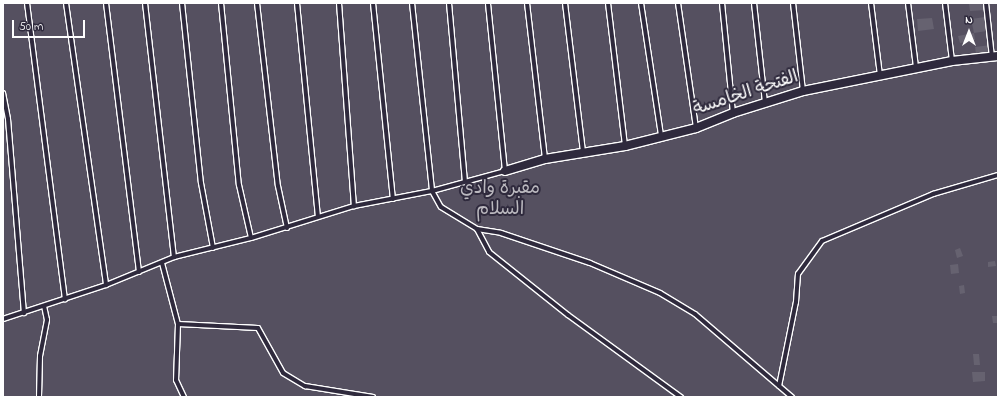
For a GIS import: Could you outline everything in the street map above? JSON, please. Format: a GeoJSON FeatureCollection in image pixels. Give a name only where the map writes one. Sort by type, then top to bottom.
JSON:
{"type":"FeatureCollection","features":[{"type":"Feature","properties":{"kind":"street","name":"الفتحة الخامسة"},"geometry":{"type":"LineString","coordinates":[[506,170],[546,158],[625,146],[662,135],[696,128],[733,112],[765,104],[803,91],[916,67],[952,61],[995,57]]}},
{"type":"Feature","properties":{"kind":"lane"},"geometry":{"type":"LineString","coordinates":[[27,3],[65,300]]}},
{"type":"Feature","properties":{"kind":"lane"},"geometry":{"type":"LineString","coordinates":[[66,3],[106,285]]}},
{"type":"Feature","properties":{"kind":"lane"},"geometry":{"type":"LineString","coordinates":[[106,3],[139,272]]}},
{"type":"Feature","properties":{"kind":"lane"},"geometry":{"type":"LineString","coordinates":[[145,3],[174,258]]}},
{"type":"Feature","properties":{"kind":"lane"},"geometry":{"type":"LineString","coordinates":[[182,3],[201,184],[213,248]]}},
{"type":"Feature","properties":{"kind":"lane"},"geometry":{"type":"LineString","coordinates":[[221,3],[239,185],[251,238]]}},
{"type":"Feature","properties":{"kind":"lane"},"geometry":{"type":"LineString","coordinates":[[257,3],[278,186],[287,228]]}},
{"type":"Feature","properties":{"kind":"lane"},"geometry":{"type":"LineString","coordinates":[[297,3],[318,216]]}},
{"type":"Feature","properties":{"kind":"lane"},"geometry":{"type":"LineString","coordinates":[[339,3],[354,206]]}},
{"type":"Feature","properties":{"kind":"lane"},"geometry":{"type":"LineString","coordinates":[[373,3],[393,199]]}},
{"type":"Feature","properties":{"kind":"lane"},"geometry":{"type":"LineString","coordinates":[[412,3],[432,191],[441,207],[477,229],[501,233],[583,260],[660,293],[695,314],[792,397]]}},
{"type":"Feature","properties":{"kind":"lane"},"geometry":{"type":"LineString","coordinates":[[448,3],[466,181]]}},
{"type":"Feature","properties":{"kind":"lane"},"geometry":{"type":"LineString","coordinates":[[3,319],[65,300],[174,258],[287,228],[318,216],[354,206],[432,191],[506,170],[488,3]]}},
{"type":"Feature","properties":{"kind":"lane"},"geometry":{"type":"LineString","coordinates":[[527,3],[546,158]]}},
{"type":"Feature","properties":{"kind":"lane"},"geometry":{"type":"LineString","coordinates":[[565,3],[583,152]]}},
{"type":"Feature","properties":{"kind":"lane"},"geometry":{"type":"LineString","coordinates":[[608,3],[625,146]]}},
{"type":"Feature","properties":{"kind":"lane"},"geometry":{"type":"LineString","coordinates":[[641,3],[662,135]]}},
{"type":"Feature","properties":{"kind":"lane"},"geometry":{"type":"LineString","coordinates":[[678,3],[696,128]]}},
{"type":"Feature","properties":{"kind":"lane"},"geometry":{"type":"LineString","coordinates":[[722,3],[733,112]]}},
{"type":"Feature","properties":{"kind":"lane"},"geometry":{"type":"LineString","coordinates":[[754,3],[765,104]]}},
{"type":"Feature","properties":{"kind":"lane"},"geometry":{"type":"LineString","coordinates":[[793,3],[803,91]]}},
{"type":"Feature","properties":{"kind":"lane"},"geometry":{"type":"LineString","coordinates":[[871,3],[880,75]]}},
{"type":"Feature","properties":{"kind":"lane"},"geometry":{"type":"LineString","coordinates":[[908,3],[916,67]]}},
{"type":"Feature","properties":{"kind":"lane"},"geometry":{"type":"LineString","coordinates":[[945,3],[952,61]]}},
{"type":"Feature","properties":{"kind":"lane"},"geometry":{"type":"LineString","coordinates":[[986,3],[995,57]]}},
{"type":"Feature","properties":{"kind":"lane"},"geometry":{"type":"LineString","coordinates":[[3,93],[8,118],[24,313]]}},
{"type":"Feature","properties":{"kind":"lane"},"geometry":{"type":"LineString","coordinates":[[779,386],[796,302],[798,274],[822,241],[933,194],[998,174]]}},
{"type":"Feature","properties":{"kind":"lane"},"geometry":{"type":"LineString","coordinates":[[477,229],[489,252],[568,315],[681,397]]}},
{"type":"Feature","properties":{"kind":"lane"},"geometry":{"type":"LineString","coordinates":[[162,263],[178,324],[176,380],[184,397]]}},
{"type":"Feature","properties":{"kind":"lane"},"geometry":{"type":"LineString","coordinates":[[39,397],[40,356],[47,320],[44,306]]}},
{"type":"Feature","properties":{"kind":"lane"},"geometry":{"type":"LineString","coordinates":[[178,324],[258,328],[283,373],[299,382],[373,397]]}},
{"type":"Feature","properties":{"kind":"green space","name":"مقبرة وادي السلام"},"geometry":{"type":"Polygon","coordinates":[[[3,3],[998,3],[998,397],[3,397],[3,3]]]}},
{"type":"Feature","properties":{"kind":"building"},"geometry":{"type":"Polygon","coordinates":[[[969,3],[984,3],[985,10],[970,11],[969,3]]]}},
{"type":"Feature","properties":{"kind":"building"},"geometry":{"type":"Polygon","coordinates":[[[985,17],[987,31],[974,33],[971,19],[985,17]]]}},
{"type":"Feature","properties":{"kind":"building"},"geometry":{"type":"Polygon","coordinates":[[[932,18],[934,29],[918,31],[917,19],[932,18]]]}},
{"type":"Feature","properties":{"kind":"building"},"geometry":{"type":"Polygon","coordinates":[[[974,33],[975,40],[960,43],[958,36],[974,33]]]}},
{"type":"Feature","properties":{"kind":"building"},"geometry":{"type":"Polygon","coordinates":[[[991,45],[991,52],[976,54],[975,47],[991,45]]]}},
{"type":"Feature","properties":{"kind":"building"},"geometry":{"type":"Polygon","coordinates":[[[960,248],[963,256],[957,258],[955,250],[960,248]]]}},
{"type":"Feature","properties":{"kind":"building"},"geometry":{"type":"Polygon","coordinates":[[[995,261],[996,266],[988,267],[988,262],[995,261]]]}},
{"type":"Feature","properties":{"kind":"building"},"geometry":{"type":"Polygon","coordinates":[[[958,264],[959,273],[951,274],[950,265],[958,264]]]}},
{"type":"Feature","properties":{"kind":"building"},"geometry":{"type":"Polygon","coordinates":[[[964,285],[965,293],[960,294],[959,286],[964,285]]]}},
{"type":"Feature","properties":{"kind":"building"},"geometry":{"type":"Polygon","coordinates":[[[992,316],[998,316],[998,323],[993,323],[992,316]]]}},
{"type":"Feature","properties":{"kind":"building"},"geometry":{"type":"Polygon","coordinates":[[[973,354],[979,354],[980,365],[974,365],[973,354]]]}},
{"type":"Feature","properties":{"kind":"building"},"geometry":{"type":"Polygon","coordinates":[[[972,372],[985,372],[985,381],[973,382],[972,372]]]}}]}
